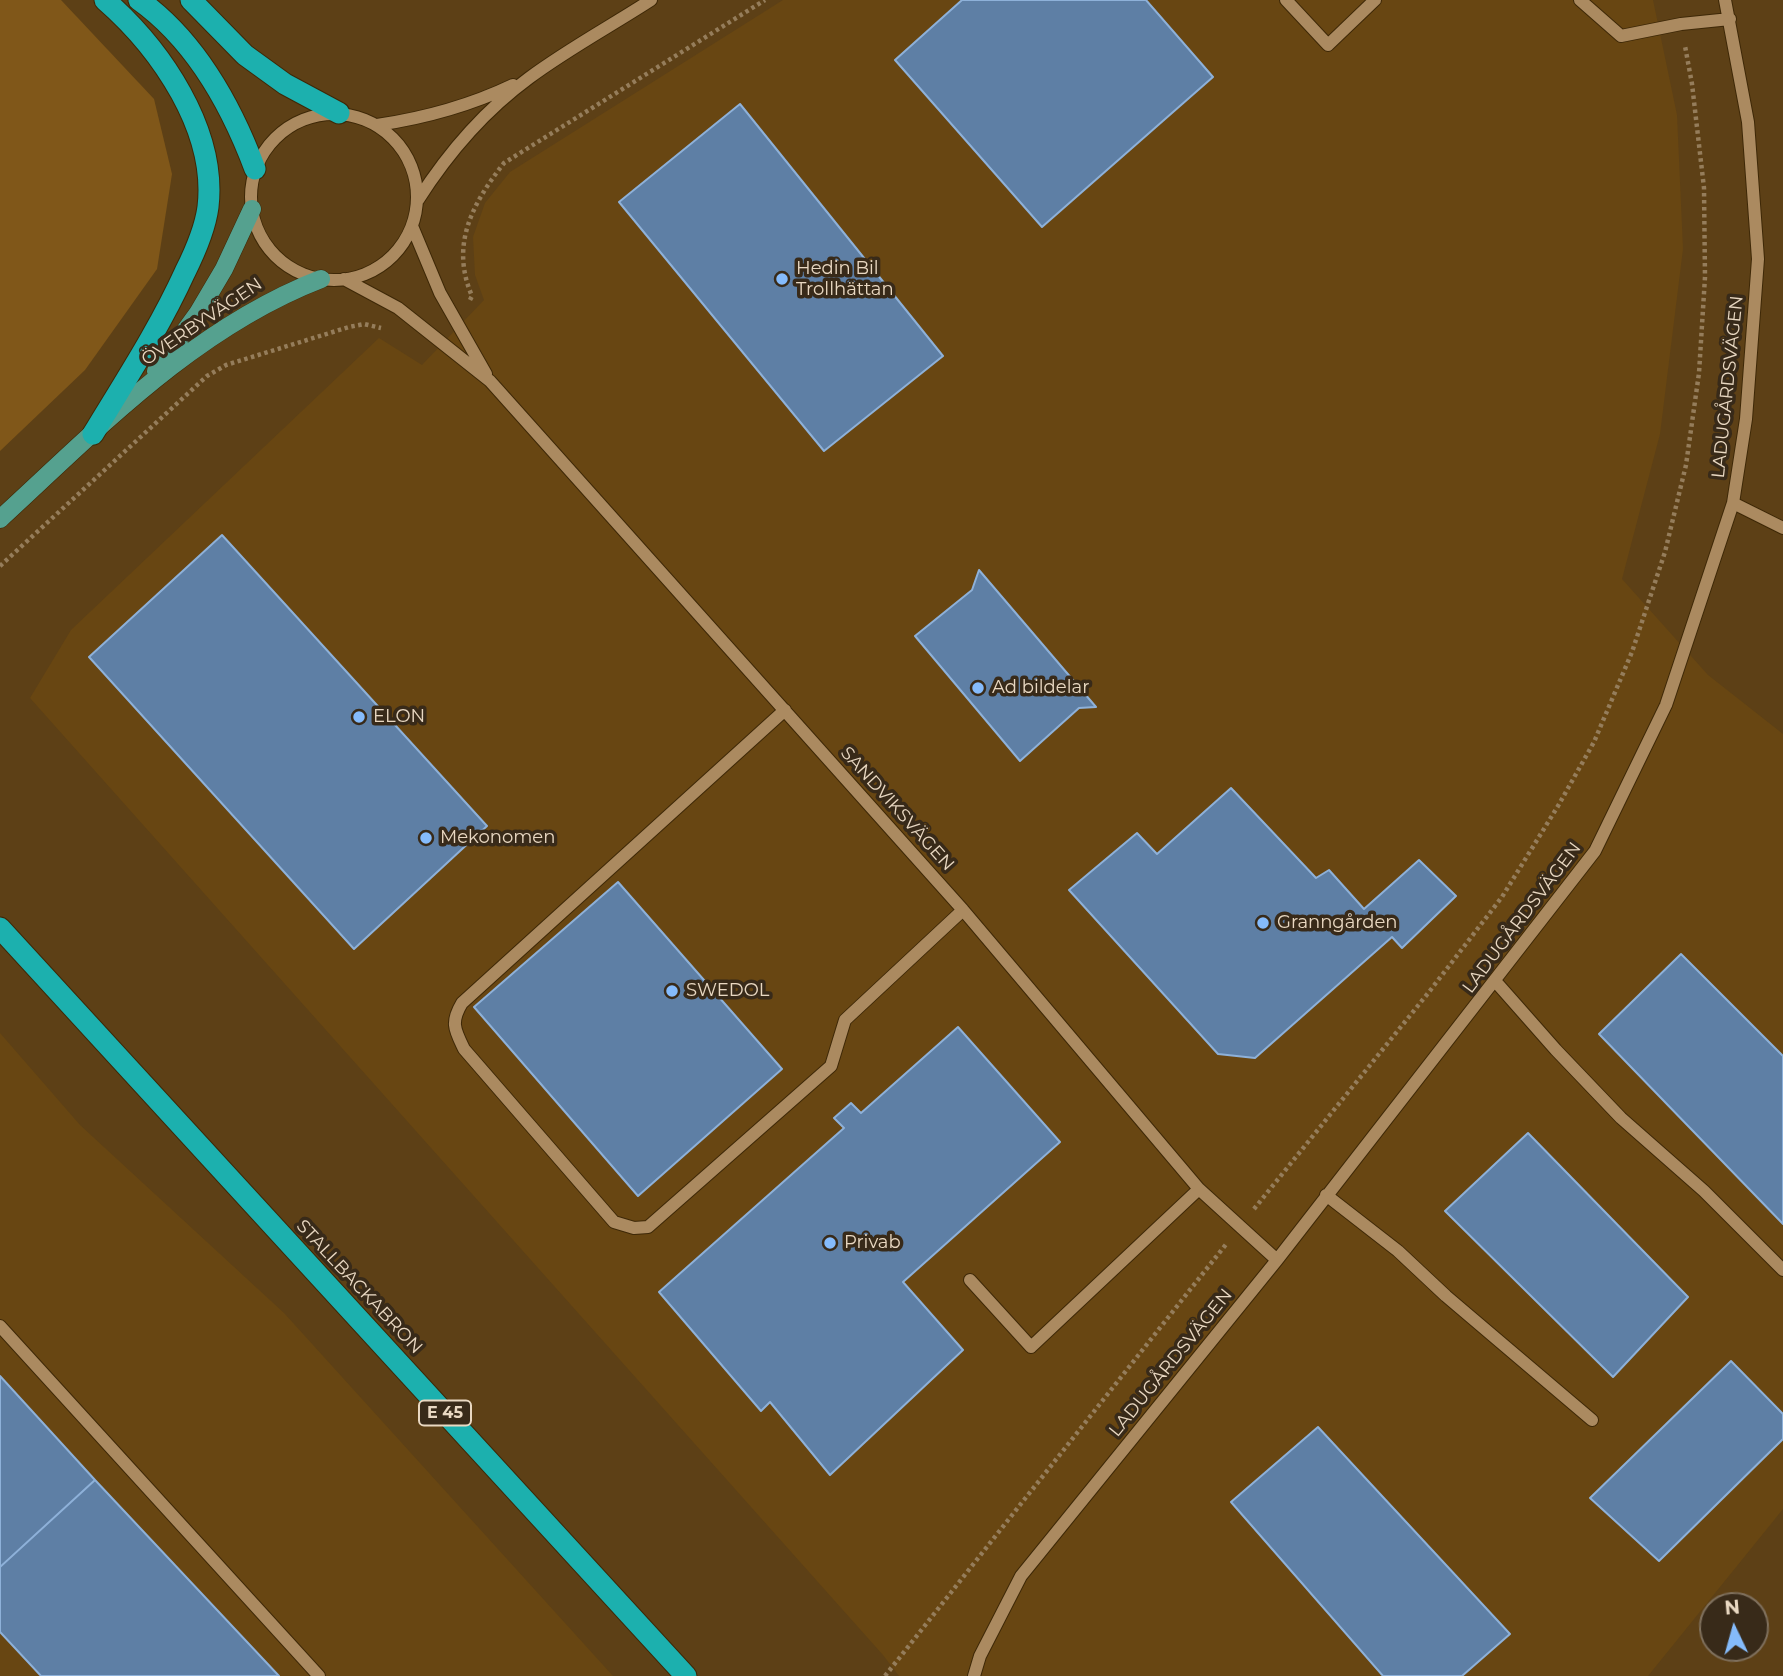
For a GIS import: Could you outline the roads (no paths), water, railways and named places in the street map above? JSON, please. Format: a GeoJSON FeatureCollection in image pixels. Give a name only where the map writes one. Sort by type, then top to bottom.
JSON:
{"type":"FeatureCollection","features":[{"type":"Feature","properties":{"kind":"highway"},"geometry":{"type":"LineString","coordinates":[[93,434],[141,357],[174,295],[198,245],[208,209],[209,171],[201,137],[190,110],[165,68],[121,13],[106,0]]}},
{"type":"Feature","properties":{"kind":"highway"},"geometry":{"type":"LineString","coordinates":[[139,0],[154,11],[183,41],[212,80],[235,119],[255,169]]}},
{"type":"Feature","properties":{"kind":"highway"},"geometry":{"type":"LineString","coordinates":[[191,0],[245,55],[285,84],[339,113]]}},
{"type":"Feature","properties":{"kind":"highway","name":"STALLBACKABRON"},"geometry":{"type":"LineString","coordinates":[[0,928],[686,1676]]}},
{"type":"Feature","properties":{"kind":"main road","name":"ÖVERBYVÄGEN"},"geometry":{"type":"LineString","coordinates":[[146,386],[198,313],[224,269],[251,209]]}},
{"type":"Feature","properties":{"kind":"main road","name":"ÖVERBYVÄGEN"},"geometry":{"type":"LineString","coordinates":[[0,520],[146,386],[223,329],[283,294],[321,279]]}},
{"type":"Feature","properties":{"kind":"street"},"geometry":{"type":"LineString","coordinates":[[377,125],[451,110],[491,96],[529,78],[651,0]]}},
{"type":"Feature","properties":{"kind":"street"},"geometry":{"type":"LineString","coordinates":[[1286,0],[1328,45],[1376,0]]}},
{"type":"Feature","properties":{"kind":"street"},"geometry":{"type":"LineString","coordinates":[[1580,0],[1621,36],[1681,24],[1730,19]]}},
{"type":"Feature","properties":{"kind":"street","name":"LADUGÅRDSVÄGEN"},"geometry":{"type":"LineString","coordinates":[[974,1676],[980,1657],[1021,1576],[1277,1260],[1496,982],[1595,851],[1666,705],[1733,503],[1746,419],[1758,259],[1748,122],[1725,0]]}},
{"type":"Feature","properties":{"kind":"street"},"geometry":{"type":"LineString","coordinates":[[418,200],[408,156],[399,144],[377,125],[339,113],[324,114],[295,123],[271,142],[255,169],[251,209],[260,234],[275,255],[296,271],[321,279],[344,279],[369,273],[400,249],[412,226],[418,200],[442,162],[529,78]]}},
{"type":"Feature","properties":{"kind":"street","name":"SANDVIKSVÄGEN"},"geometry":{"type":"LineString","coordinates":[[412,226],[440,293],[489,380]]}},
{"type":"Feature","properties":{"kind":"street","name":"SANDVIKSVÄGEN"},"geometry":{"type":"LineString","coordinates":[[344,279],[398,308],[489,380],[963,910],[1199,1189],[1277,1260]]}},
{"type":"Feature","properties":{"kind":"street"},"geometry":{"type":"LineString","coordinates":[[1733,503],[1783,528]]}},
{"type":"Feature","properties":{"kind":"street"},"geometry":{"type":"LineString","coordinates":[[785,710],[462,1003],[454,1016],[456,1031],[464,1049],[614,1222],[634,1228],[648,1227],[831,1066],[845,1020],[963,910]]}},
{"type":"Feature","properties":{"kind":"street"},"geometry":{"type":"LineString","coordinates":[[1496,982],[1621,1118],[1704,1191],[1783,1270]]}},
{"type":"Feature","properties":{"kind":"street"},"geometry":{"type":"LineString","coordinates":[[970,1280],[1031,1347],[1199,1189]]}},
{"type":"Feature","properties":{"kind":"street"},"geometry":{"type":"LineString","coordinates":[[1326,1195],[1398,1251],[1456,1305],[1592,1420]]}},
{"type":"Feature","properties":{"kind":"street"},"geometry":{"type":"LineString","coordinates":[[0,1326],[319,1676]]}},
{"type":"Feature","properties":{"kind":"place","name":"Hedin Bil Trollhättan"},"geometry":{"type":"Point","coordinates":[782,279]}},
{"type":"Feature","properties":{"kind":"place","name":"Ad bildelar"},"geometry":{"type":"Point","coordinates":[978,688]}},
{"type":"Feature","properties":{"kind":"place","name":"ELON"},"geometry":{"type":"Point","coordinates":[359,717]}},
{"type":"Feature","properties":{"kind":"place","name":"Mekonomen"},"geometry":{"type":"Point","coordinates":[426,838]}},
{"type":"Feature","properties":{"kind":"place","name":"Granngården"},"geometry":{"type":"Point","coordinates":[1263,923]}},
{"type":"Feature","properties":{"kind":"place","name":"SWEDOL"},"geometry":{"type":"Point","coordinates":[672,991]}},
{"type":"Feature","properties":{"kind":"place","name":"Privab"},"geometry":{"type":"Point","coordinates":[830,1243]}}]}
